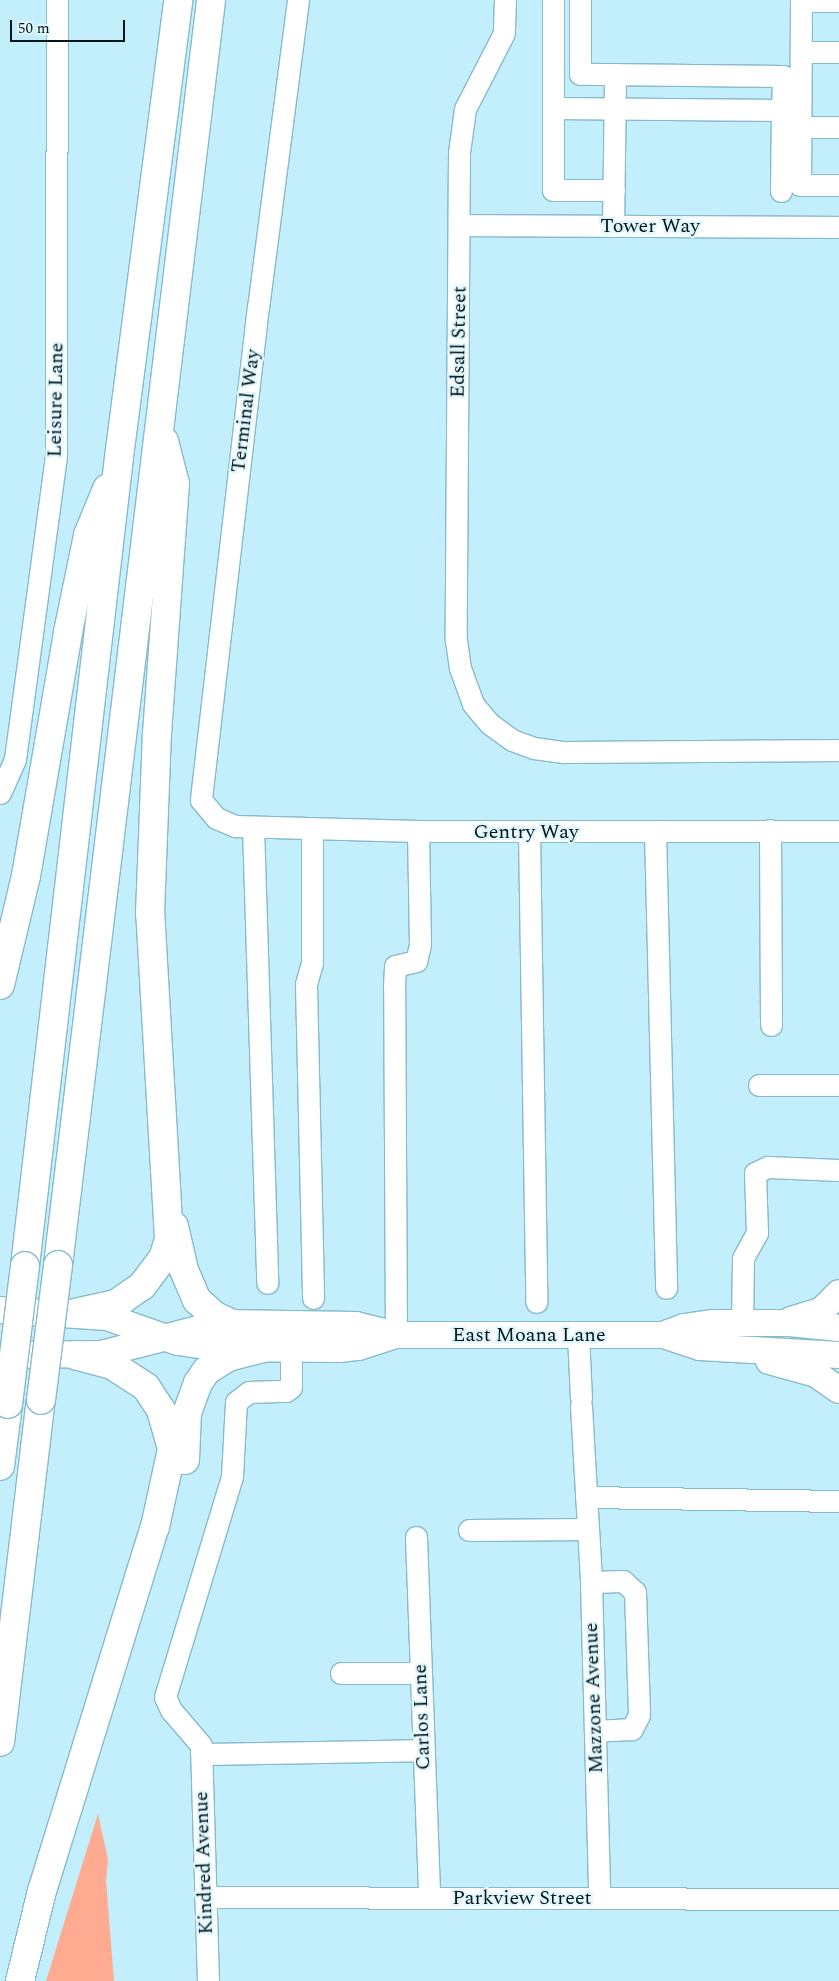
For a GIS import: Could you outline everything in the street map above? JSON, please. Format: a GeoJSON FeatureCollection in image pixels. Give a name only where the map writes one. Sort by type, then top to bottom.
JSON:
{"type":"FeatureCollection","features":[{"type":"Feature","properties":{"kind":"highway"},"geometry":{"type":"LineString","coordinates":[[0,1466],[119,457],[178,0]]}},
{"type":"Feature","properties":{"kind":"highway"},"geometry":{"type":"LineString","coordinates":[[0,1742],[211,0]]}},
{"type":"Feature","properties":{"kind":"highway"},"geometry":{"type":"LineString","coordinates":[[75,1313],[116,1304],[142,1286],[154,1272],[169,1239],[168,1201],[154,1032],[150,914],[157,734],[174,484],[160,425]]}},
{"type":"Feature","properties":{"kind":"highway"},"geometry":{"type":"LineString","coordinates":[[0,984],[26,876],[88,535],[119,457]]}},
{"type":"Feature","properties":{"kind":"highway"},"geometry":{"type":"LineString","coordinates":[[168,1201],[190,1288],[206,1310],[232,1324]]}},
{"type":"Feature","properties":{"kind":"highway"},"geometry":{"type":"LineString","coordinates":[[150,1544],[182,1479],[187,1413],[198,1383],[206,1372],[228,1357],[263,1348]]}},
{"type":"Feature","properties":{"kind":"highway"},"geometry":{"type":"LineString","coordinates":[[20,1981],[42,1891],[150,1544],[166,1487],[172,1448],[161,1410],[146,1387],[112,1365],[75,1355]]}},
{"type":"Feature","properties":{"kind":"main road"},"geometry":{"type":"LineString","coordinates":[[779,1323],[821,1311],[839,1293]]}},
{"type":"Feature","properties":{"kind":"main road","name":"East Moana Lane"},"geometry":{"type":"LineString","coordinates":[[0,1310],[75,1313],[125,1321],[197,1346],[263,1348],[359,1347],[396,1335]]}},
{"type":"Feature","properties":{"kind":"main road","name":"East Moana Lane"},"geometry":{"type":"LineString","coordinates":[[663,1335],[684,1327],[742,1323],[779,1323],[839,1328]]}},
{"type":"Feature","properties":{"kind":"main road","name":"East Moana Lane"},"geometry":{"type":"LineString","coordinates":[[0,1355],[75,1355],[116,1352],[209,1324],[232,1324],[356,1325],[396,1335],[663,1335],[700,1347],[839,1355]]}},
{"type":"Feature","properties":{"kind":"main road"},"geometry":{"type":"LineString","coordinates":[[700,1347],[796,1367],[828,1379],[839,1390]]}},
{"type":"Feature","properties":{"kind":"street","name":"Leisure Lane"},"geometry":{"type":"LineString","coordinates":[[0,792],[16,759],[56,455],[57,0]]}},
{"type":"Feature","properties":{"kind":"street","name":"Terminal Way"},"geometry":{"type":"LineString","coordinates":[[216,818],[201,800],[201,785],[298,0]]}},
{"type":"Feature","properties":{"kind":"street","name":"Edsall Street"},"geometry":{"type":"LineString","coordinates":[[505,0],[504,33],[466,109],[460,130],[456,640],[460,668],[473,704],[490,724],[512,740],[534,748],[564,752],[839,750]]}},
{"type":"Feature","properties":{"kind":"street"},"geometry":{"type":"LineString","coordinates":[[553,0],[553,190],[614,190]]}},
{"type":"Feature","properties":{"kind":"street"},"geometry":{"type":"LineString","coordinates":[[580,0],[580,74],[783,76],[781,191]]}},
{"type":"Feature","properties":{"kind":"street"},"geometry":{"type":"LineString","coordinates":[[839,1],[802,1],[800,185],[839,185]]}},
{"type":"Feature","properties":{"kind":"street"},"geometry":{"type":"LineString","coordinates":[[801,52],[839,52]]}},
{"type":"Feature","properties":{"kind":"street"},"geometry":{"type":"LineString","coordinates":[[613,226],[615,74]]}},
{"type":"Feature","properties":{"kind":"street"},"geometry":{"type":"LineString","coordinates":[[553,108],[782,110]]}},
{"type":"Feature","properties":{"kind":"street"},"geometry":{"type":"LineString","coordinates":[[801,127],[839,127]]}},
{"type":"Feature","properties":{"kind":"street","name":"Tower Way"},"geometry":{"type":"LineString","coordinates":[[460,225],[839,227]]}},
{"type":"Feature","properties":{"kind":"street","name":"Gentry Way"},"geometry":{"type":"LineString","coordinates":[[216,818],[226,824],[312,829],[529,832],[839,831]]}},
{"type":"Feature","properties":{"kind":"street"},"geometry":{"type":"LineString","coordinates":[[253,827],[267,1283]]}},
{"type":"Feature","properties":{"kind":"street"},"geometry":{"type":"LineString","coordinates":[[312,829],[312,963],[306,984],[313,1298]]}},
{"type":"Feature","properties":{"kind":"street"},"geometry":{"type":"LineString","coordinates":[[770,830],[771,1025]]}},
{"type":"Feature","properties":{"kind":"street"},"geometry":{"type":"LineString","coordinates":[[396,1335],[394,986],[395,966],[416,961],[420,945],[418,831]]}},
{"type":"Feature","properties":{"kind":"street"},"geometry":{"type":"LineString","coordinates":[[655,831],[666,1288]]}},
{"type":"Feature","properties":{"kind":"street"},"geometry":{"type":"LineString","coordinates":[[529,832],[536,1302]]}},
{"type":"Feature","properties":{"kind":"street"},"geometry":{"type":"LineString","coordinates":[[759,1084],[839,1085]]}},
{"type":"Feature","properties":{"kind":"street"},"geometry":{"type":"LineString","coordinates":[[742,1323],[743,1258],[757,1234],[755,1173],[759,1168],[839,1170]]}},
{"type":"Feature","properties":{"kind":"street","name":"Mazzone Avenue"},"geometry":{"type":"LineString","coordinates":[[578,1335],[591,1582],[599,1898]]}},
{"type":"Feature","properties":{"kind":"street"},"geometry":{"type":"LineString","coordinates":[[291,1348],[290,1387],[286,1392],[250,1392],[236,1402],[232,1476],[165,1697],[171,1710],[201,1749],[424,1750]]}},
{"type":"Feature","properties":{"kind":"street"},"geometry":{"type":"LineString","coordinates":[[586,1497],[839,1502]]}},
{"type":"Feature","properties":{"kind":"street"},"geometry":{"type":"LineString","coordinates":[[470,1530],[588,1529]]}},
{"type":"Feature","properties":{"kind":"street","name":"Carlos Lane"},"geometry":{"type":"LineString","coordinates":[[416,1537],[429,1898]]}},
{"type":"Feature","properties":{"kind":"street"},"geometry":{"type":"LineString","coordinates":[[591,1582],[623,1581],[636,1592],[638,1724],[632,1729],[596,1731]]}},
{"type":"Feature","properties":{"kind":"street"},"geometry":{"type":"LineString","coordinates":[[341,1673],[421,1673]]}},
{"type":"Feature","properties":{"kind":"street","name":"Kindred Avenue"},"geometry":{"type":"LineString","coordinates":[[201,1749],[208,1981]]}},
{"type":"Feature","properties":{"kind":"street","name":"Parkview Street"},"geometry":{"type":"LineString","coordinates":[[206,1897],[839,1898]]}},
{"type":"Feature","properties":{"kind":"shaded area"},"geometry":{"type":"Polygon","coordinates":[[[98,1814],[108,1860],[106,1881],[114,1981],[46,1981],[98,1814]]]}}]}
